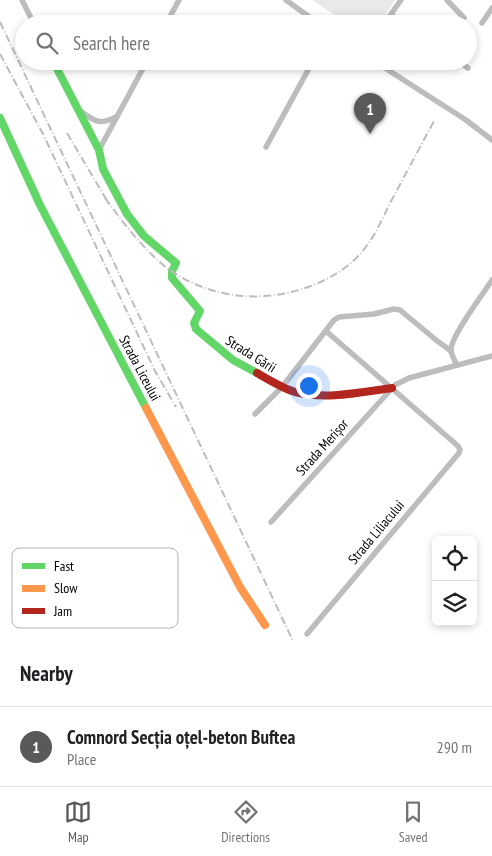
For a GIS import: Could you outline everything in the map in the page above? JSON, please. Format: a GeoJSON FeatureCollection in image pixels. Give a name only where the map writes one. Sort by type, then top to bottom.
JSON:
{"type":"FeatureCollection","features":[{"type":"Feature","properties":{"kind":"street"},"geometry":{"type":"LineString","coordinates":[[22,0],[30,15]]}},
{"type":"Feature","properties":{"kind":"street"},"geometry":{"type":"LineString","coordinates":[[171,15],[179,0]]}},
{"type":"Feature","properties":{"kind":"street"},"geometry":{"type":"LineString","coordinates":[[286,0],[307,15]]}},
{"type":"Feature","properties":{"kind":"street"},"geometry":{"type":"LineString","coordinates":[[391,14],[401,0]]}},
{"type":"Feature","properties":{"kind":"street"},"geometry":{"type":"LineString","coordinates":[[447,0],[461,15]]}},
{"type":"Feature","properties":{"kind":"street"},"geometry":{"type":"LineString","coordinates":[[482,23],[492,8]]}},
{"type":"Feature","properties":{"kind":"street","name":"Strada Gării"},"geometry":{"type":"LineString","coordinates":[[58,70],[99,150],[103,169],[131,221],[144,236],[176,263],[172,271],[173,280],[200,311],[194,323],[196,329],[233,360],[282,387],[296,392],[320,396],[392,388],[399,382],[409,378],[492,356]]}},
{"type":"Feature","properties":{"kind":"street"},"geometry":{"type":"LineString","coordinates":[[99,150],[142,70]]}},
{"type":"Feature","properties":{"kind":"street"},"geometry":{"type":"LineString","coordinates":[[266,147],[308,70]]}},
{"type":"Feature","properties":{"kind":"street"},"geometry":{"type":"LineString","coordinates":[[388,70],[466,120],[492,140]]}},
{"type":"Feature","properties":{"kind":"street"},"geometry":{"type":"LineString","coordinates":[[78,110],[93,120],[100,122],[106,122],[117,116]]}},
{"type":"Feature","properties":{"kind":"street","name":"Strada Liceului"},"geometry":{"type":"LineString","coordinates":[[0,118],[40,205],[231,569],[266,625]]}},
{"type":"Feature","properties":{"kind":"street"},"geometry":{"type":"LineString","coordinates":[[451,351],[456,336],[492,280]]}},
{"type":"Feature","properties":{"kind":"street"},"geometry":{"type":"LineString","coordinates":[[255,414],[282,387],[334,320],[339,317],[374,314],[398,309],[403,311],[451,351],[457,365]]}},
{"type":"Feature","properties":{"kind":"street"},"geometry":{"type":"LineString","coordinates":[[326,331],[392,388]]}},
{"type":"Feature","properties":{"kind":"street","name":"Strada Liliacului"},"geometry":{"type":"LineString","coordinates":[[307,634],[459,453],[458,446],[392,388]]}},
{"type":"Feature","properties":{"kind":"street","name":"Strada Merișor"},"geometry":{"type":"LineString","coordinates":[[271,522],[392,388]]}},
{"type":"Feature","properties":{"kind":"shaded area"},"geometry":{"type":"Polygon","coordinates":[[[312,0],[395,0],[385,15],[334,15],[312,0]]]}},
{"type":"Feature","properties":{"kind":"railway"},"geometry":{"type":"LineString","coordinates":[[0,22],[15,54]]}},
{"type":"Feature","properties":{"kind":"railway"},"geometry":{"type":"LineString","coordinates":[[0,54],[43,134],[155,371],[176,407]]}},
{"type":"Feature","properties":{"kind":"railway"},"geometry":{"type":"LineString","coordinates":[[23,70],[293,641]]}},
{"type":"Feature","properties":{"kind":"railway"},"geometry":{"type":"LineString","coordinates":[[105,198],[146,249],[177,275],[193,283],[210,290],[245,296],[263,296],[299,290],[316,284],[340,271],[354,260],[369,243],[434,121]]}},
{"type":"Feature","properties":{"kind":"railway"},"geometry":{"type":"LineString","coordinates":[[67,133],[109,204]]}},
{"type":"Feature","properties":{"kind":"traffic: fast"},"geometry":{"type":"LineString","coordinates":[[58,70],[99,150],[103,169],[127,214],[144,236],[176,263],[172,271],[172,278],[200,311],[194,323],[196,329],[233,360],[257,373]]}},
{"type":"Feature","properties":{"kind":"traffic: fast"},"geometry":{"type":"LineString","coordinates":[[0,118],[40,205],[146,408]]}},
{"type":"Feature","properties":{"kind":"traffic: slow"},"geometry":{"type":"LineString","coordinates":[[146,408],[240,587],[265,625]]}},
{"type":"Feature","properties":{"kind":"traffic: jam"},"geometry":{"type":"LineString","coordinates":[[257,373],[285,388],[307,394],[332,395],[392,388]]}},
{"type":"Feature","properties":{"kind":"place","name":"Comnord Secția oțel-beton Buftea"},"geometry":{"type":"Point","coordinates":[370,134]}}]}
